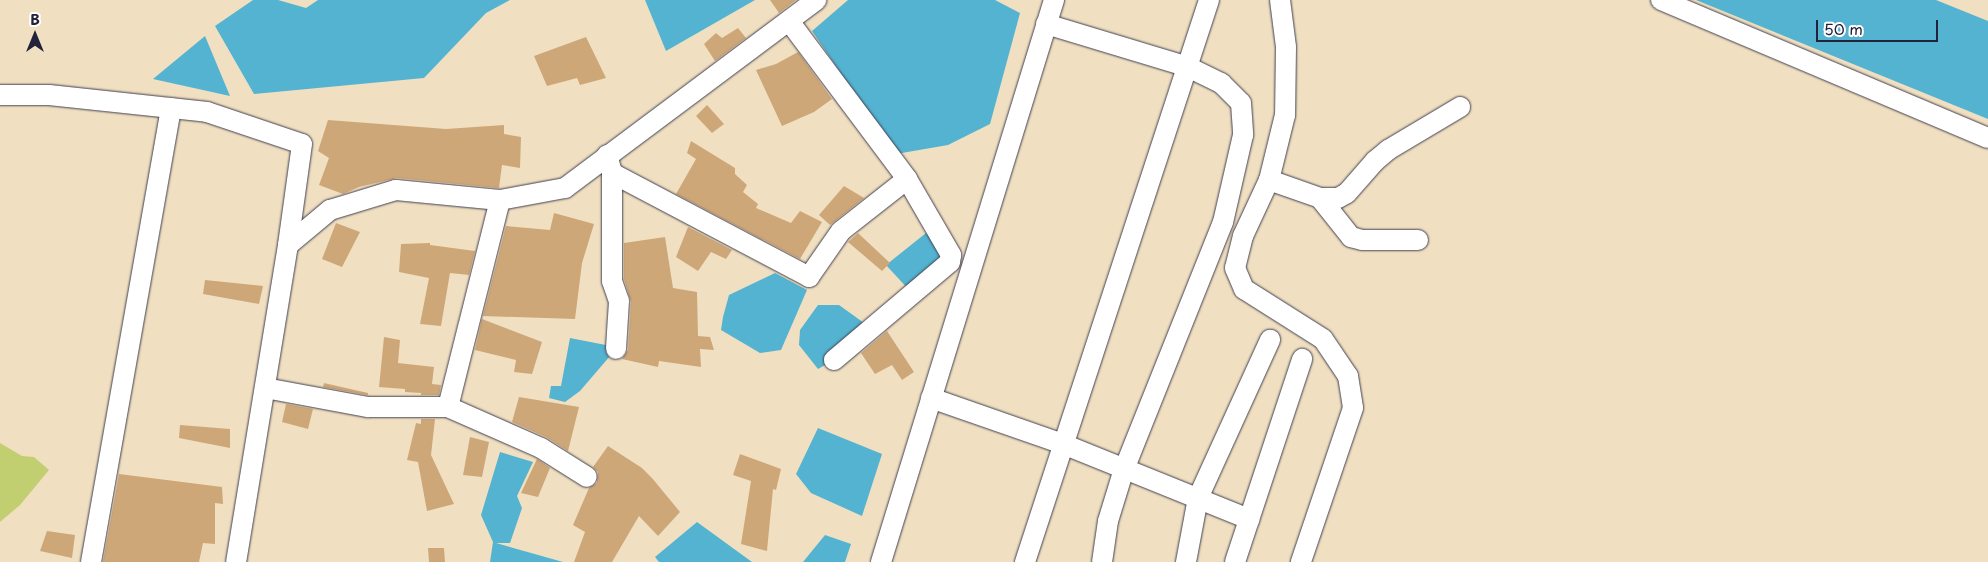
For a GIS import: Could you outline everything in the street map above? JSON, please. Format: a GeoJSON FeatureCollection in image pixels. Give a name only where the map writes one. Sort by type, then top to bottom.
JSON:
{"type":"FeatureCollection","features":[{"type":"Feature","properties":{"kind":"street"},"geometry":{"type":"LineString","coordinates":[[288,245],[330,210],[396,190],[500,200],[564,188],[609,164],[816,0]]}},
{"type":"Feature","properties":{"kind":"street"},"geometry":{"type":"LineString","coordinates":[[881,562],[1054,0]]}},
{"type":"Feature","properties":{"kind":"street"},"geometry":{"type":"LineString","coordinates":[[1025,562],[1209,0]]}},
{"type":"Feature","properties":{"kind":"street"},"geometry":{"type":"LineString","coordinates":[[1280,0],[1286,47],[1285,102],[1282,128],[1269,180],[1243,236],[1235,268],[1244,289],[1322,339],[1348,376],[1353,408],[1302,562]]}},
{"type":"Feature","properties":{"kind":"street"},"geometry":{"type":"LineString","coordinates":[[1661,0],[1988,138]]}},
{"type":"Feature","properties":{"kind":"street"},"geometry":{"type":"LineString","coordinates":[[789,21],[907,179],[952,258],[834,360]]}},
{"type":"Feature","properties":{"kind":"street"},"geometry":{"type":"LineString","coordinates":[[1046,24],[1188,66],[1221,83],[1241,103],[1243,135],[1223,222],[1124,470],[1108,521],[1102,562]]}},
{"type":"Feature","properties":{"kind":"street"},"geometry":{"type":"LineString","coordinates":[[0,95],[49,95],[207,112],[302,144],[288,245],[236,562]]}},
{"type":"Feature","properties":{"kind":"street"},"geometry":{"type":"LineString","coordinates":[[1269,180],[1320,198],[1327,199],[1343,196],[1375,161],[1388,150],[1460,107]]}},
{"type":"Feature","properties":{"kind":"street"},"geometry":{"type":"LineString","coordinates":[[91,562],[171,108]]}},
{"type":"Feature","properties":{"kind":"street"},"geometry":{"type":"LineString","coordinates":[[609,164],[809,277],[840,231],[907,179]]}},
{"type":"Feature","properties":{"kind":"street"},"geometry":{"type":"LineString","coordinates":[[609,164],[612,281],[619,301],[616,349]]}},
{"type":"Feature","properties":{"kind":"street"},"geometry":{"type":"LineString","coordinates":[[1320,198],[1343,229],[1351,236],[1362,240],[1418,240]]}},
{"type":"Feature","properties":{"kind":"street"},"geometry":{"type":"LineString","coordinates":[[448,407],[500,200]]}},
{"type":"Feature","properties":{"kind":"street"},"geometry":{"type":"LineString","coordinates":[[1186,562],[1198,498],[1270,340]]}},
{"type":"Feature","properties":{"kind":"street"},"geometry":{"type":"LineString","coordinates":[[1235,562],[1302,359]]}},
{"type":"Feature","properties":{"kind":"street"},"geometry":{"type":"LineString","coordinates":[[265,388],[368,406],[448,407],[541,448],[587,477]]}},
{"type":"Feature","properties":{"kind":"street"},"geometry":{"type":"LineString","coordinates":[[931,398],[1063,444],[1249,519]]}},
{"type":"Feature","properties":{"kind":"green space"},"geometry":{"type":"Polygon","coordinates":[[[0,443],[22,456],[34,457],[49,470],[20,505],[0,522],[0,443]]]}},
{"type":"Feature","properties":{"kind":"water"},"geometry":{"type":"Polygon","coordinates":[[[253,0],[278,0],[306,8],[318,0],[510,0],[486,13],[424,78],[254,94],[215,26],[253,0]]]}},
{"type":"Feature","properties":{"kind":"water"},"geometry":{"type":"Polygon","coordinates":[[[645,0],[755,0],[666,51],[645,0]]]}},
{"type":"Feature","properties":{"kind":"water"},"geometry":{"type":"Polygon","coordinates":[[[848,0],[995,0],[1020,13],[990,124],[948,145],[896,154],[812,31],[848,0]]]}},
{"type":"Feature","properties":{"kind":"water"},"geometry":{"type":"Polygon","coordinates":[[[1696,0],[1936,0],[1988,21],[1988,119],[1696,0]]]}},
{"type":"Feature","properties":{"kind":"water"},"geometry":{"type":"Polygon","coordinates":[[[205,36],[230,96],[153,79],[205,36]]]}},
{"type":"Feature","properties":{"kind":"water"},"geometry":{"type":"Polygon","coordinates":[[[926,233],[940,244],[942,258],[910,291],[886,265],[926,233]]]}},
{"type":"Feature","properties":{"kind":"water"},"geometry":{"type":"Polygon","coordinates":[[[775,273],[807,290],[781,350],[760,353],[721,330],[723,317],[729,295],[775,273]]]}},
{"type":"Feature","properties":{"kind":"water"},"geometry":{"type":"Polygon","coordinates":[[[818,305],[839,305],[871,328],[834,360],[818,369],[799,345],[800,330],[818,305]]]}},
{"type":"Feature","properties":{"kind":"water"},"geometry":{"type":"Polygon","coordinates":[[[570,338],[616,347],[616,349],[580,391],[565,402],[549,398],[551,386],[561,386],[570,338]]]}},
{"type":"Feature","properties":{"kind":"water"},"geometry":{"type":"Polygon","coordinates":[[[818,428],[882,454],[862,516],[811,493],[796,474],[818,428]]]}},
{"type":"Feature","properties":{"kind":"water"},"geometry":{"type":"Polygon","coordinates":[[[500,452],[533,462],[517,496],[522,508],[510,543],[496,543],[563,562],[490,562],[493,542],[481,515],[500,452]]]}},
{"type":"Feature","properties":{"kind":"water"},"geometry":{"type":"Polygon","coordinates":[[[697,522],[752,562],[659,562],[655,557],[697,522]]]}},
{"type":"Feature","properties":{"kind":"water"},"geometry":{"type":"Polygon","coordinates":[[[825,535],[851,544],[845,562],[803,562],[825,535]]]}},
{"type":"Feature","properties":{"kind":"building"},"geometry":{"type":"Polygon","coordinates":[[[770,0],[796,0],[779,13],[770,0]]]}},
{"type":"Feature","properties":{"kind":"building"},"geometry":{"type":"Polygon","coordinates":[[[738,28],[746,38],[715,61],[704,44],[716,33],[722,38],[738,28]]]}},
{"type":"Feature","properties":{"kind":"building"},"geometry":{"type":"Polygon","coordinates":[[[586,37],[606,78],[580,85],[577,78],[547,86],[534,56],[586,37]]]}},
{"type":"Feature","properties":{"kind":"building"},"geometry":{"type":"Polygon","coordinates":[[[798,52],[832,99],[814,112],[782,126],[756,70],[776,64],[798,52]]]}},
{"type":"Feature","properties":{"kind":"building"},"geometry":{"type":"Polygon","coordinates":[[[707,105],[724,124],[712,133],[696,116],[707,105]]]}},
{"type":"Feature","properties":{"kind":"building"},"geometry":{"type":"Polygon","coordinates":[[[328,120],[446,129],[504,125],[504,134],[521,137],[520,168],[502,165],[499,188],[397,178],[359,187],[343,194],[319,185],[329,158],[318,151],[328,120]]]}},
{"type":"Feature","properties":{"kind":"building"},"geometry":{"type":"Polygon","coordinates":[[[691,141],[735,168],[735,174],[747,185],[743,192],[758,204],[756,208],[791,223],[800,211],[822,222],[800,259],[676,194],[696,159],[687,153],[691,141]]]}},
{"type":"Feature","properties":{"kind":"building"},"geometry":{"type":"Polygon","coordinates":[[[844,186],[864,198],[830,225],[819,215],[844,186]]]}},
{"type":"Feature","properties":{"kind":"building"},"geometry":{"type":"Polygon","coordinates":[[[554,213],[594,224],[582,263],[575,319],[483,316],[506,226],[550,230],[554,213]]]}},
{"type":"Feature","properties":{"kind":"building"},"geometry":{"type":"Polygon","coordinates":[[[336,223],[360,232],[342,267],[322,259],[336,223]]]}},
{"type":"Feature","properties":{"kind":"building"},"geometry":{"type":"Polygon","coordinates":[[[688,227],[732,250],[726,259],[711,252],[698,271],[676,257],[688,227]]]}},
{"type":"Feature","properties":{"kind":"building"},"geometry":{"type":"Polygon","coordinates":[[[858,233],[890,263],[882,271],[848,242],[858,233]]]}},
{"type":"Feature","properties":{"kind":"building"},"geometry":{"type":"Polygon","coordinates":[[[665,237],[673,288],[697,292],[698,336],[710,337],[714,350],[700,349],[701,367],[659,361],[658,367],[622,359],[628,350],[631,302],[624,279],[624,243],[665,237]]]}},
{"type":"Feature","properties":{"kind":"building"},"geometry":{"type":"Polygon","coordinates":[[[430,243],[430,245],[475,251],[469,275],[450,273],[441,326],[420,324],[429,278],[399,272],[401,244],[430,243]]]}},
{"type":"Feature","properties":{"kind":"building"},"geometry":{"type":"Polygon","coordinates":[[[205,280],[263,286],[259,304],[203,294],[205,280]]]}},
{"type":"Feature","properties":{"kind":"building"},"geometry":{"type":"Polygon","coordinates":[[[482,319],[542,342],[532,374],[514,372],[516,360],[475,350],[482,319]]]}},
{"type":"Feature","properties":{"kind":"building"},"geometry":{"type":"Polygon","coordinates":[[[887,331],[914,372],[902,380],[892,365],[875,374],[861,353],[887,331]]]}},
{"type":"Feature","properties":{"kind":"building"},"geometry":{"type":"Polygon","coordinates":[[[384,337],[400,340],[398,363],[434,367],[432,384],[441,385],[439,395],[421,395],[421,393],[405,392],[405,389],[379,387],[384,337]]]}},
{"type":"Feature","properties":{"kind":"building"},"geometry":{"type":"Polygon","coordinates":[[[324,383],[368,393],[368,395],[323,387],[324,383]]]}},
{"type":"Feature","properties":{"kind":"building"},"geometry":{"type":"Polygon","coordinates":[[[519,397],[579,407],[568,451],[546,437],[512,422],[519,397]]]}},
{"type":"Feature","properties":{"kind":"building"},"geometry":{"type":"Polygon","coordinates":[[[286,404],[313,409],[308,429],[282,422],[286,404]]]}},
{"type":"Feature","properties":{"kind":"building"},"geometry":{"type":"Polygon","coordinates":[[[421,419],[435,419],[431,455],[454,504],[427,511],[418,462],[407,460],[416,423],[421,424],[421,419]]]}},
{"type":"Feature","properties":{"kind":"building"},"geometry":{"type":"Polygon","coordinates":[[[180,425],[230,429],[230,448],[179,438],[180,425]]]}},
{"type":"Feature","properties":{"kind":"building"},"geometry":{"type":"Polygon","coordinates":[[[470,437],[489,442],[482,477],[463,475],[470,437]]]}},
{"type":"Feature","properties":{"kind":"building"},"geometry":{"type":"Polygon","coordinates":[[[608,446],[642,468],[680,512],[658,536],[639,516],[612,562],[574,562],[585,532],[573,525],[589,488],[597,483],[598,472],[593,467],[608,446]]]}},
{"type":"Feature","properties":{"kind":"building"},"geometry":{"type":"Polygon","coordinates":[[[740,454],[781,469],[776,490],[773,489],[767,551],[741,544],[751,481],[733,475],[740,454]]]}},
{"type":"Feature","properties":{"kind":"building"},"geometry":{"type":"Polygon","coordinates":[[[537,459],[550,468],[538,497],[521,493],[537,459]]]}},
{"type":"Feature","properties":{"kind":"building"},"geometry":{"type":"Polygon","coordinates":[[[119,474],[222,487],[223,504],[215,503],[215,544],[203,543],[199,562],[103,562],[119,474]]]}},
{"type":"Feature","properties":{"kind":"building"},"geometry":{"type":"Polygon","coordinates":[[[47,531],[75,535],[72,558],[40,551],[47,531]]]}},
{"type":"Feature","properties":{"kind":"building"},"geometry":{"type":"Polygon","coordinates":[[[428,548],[444,548],[445,562],[429,562],[428,548]]]}}]}
